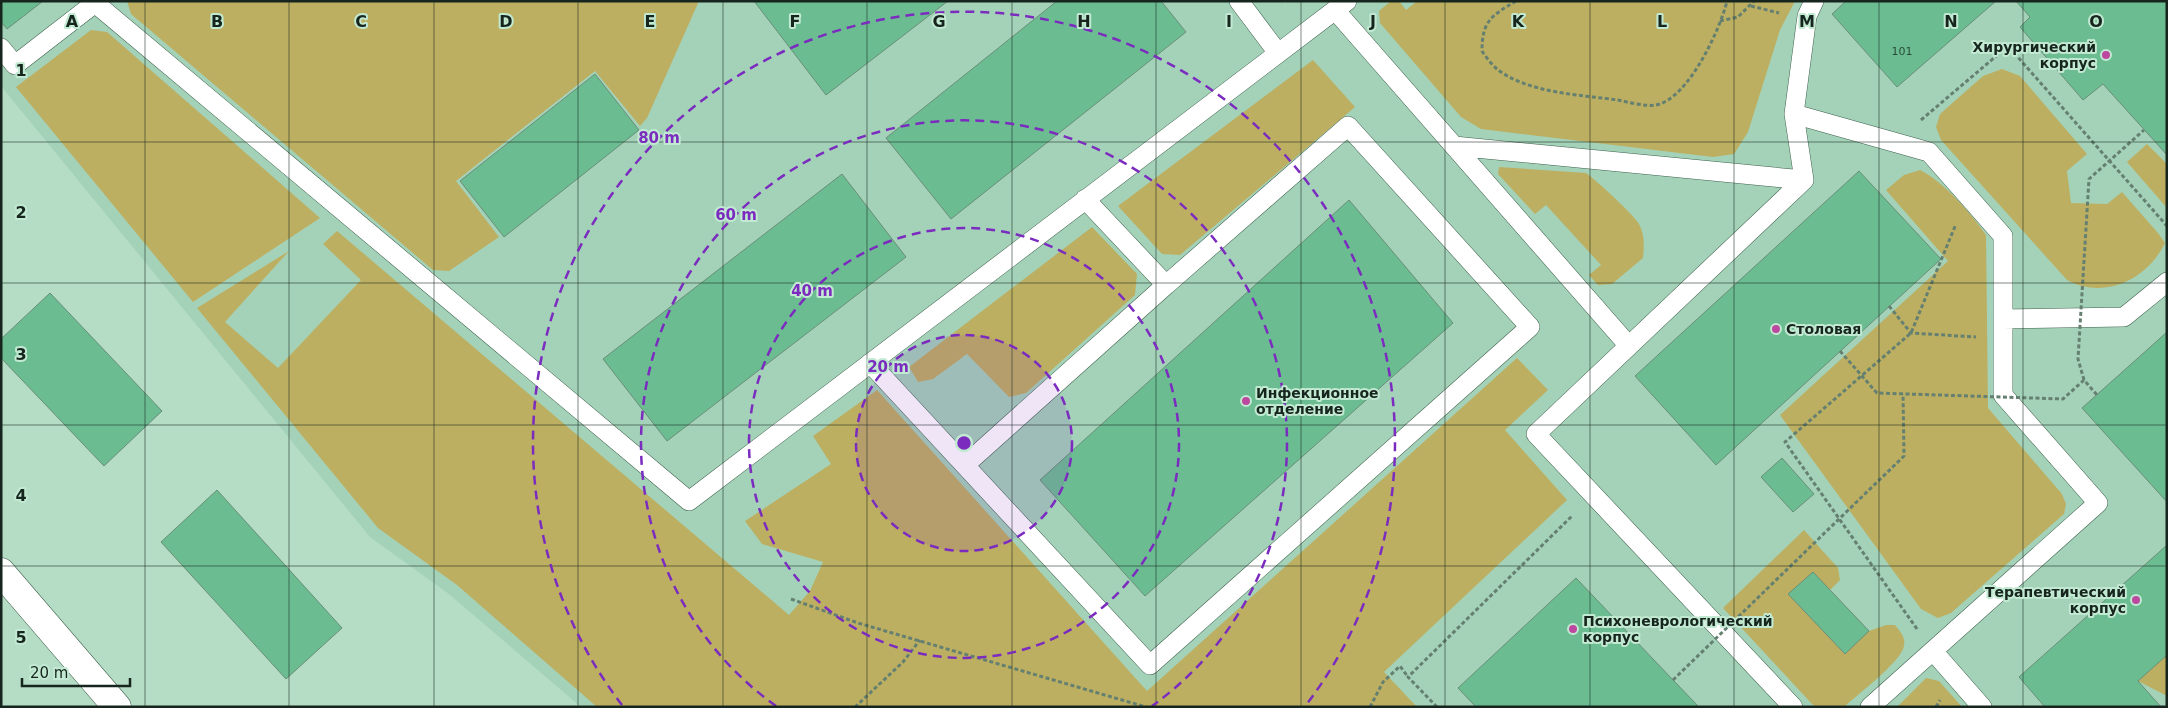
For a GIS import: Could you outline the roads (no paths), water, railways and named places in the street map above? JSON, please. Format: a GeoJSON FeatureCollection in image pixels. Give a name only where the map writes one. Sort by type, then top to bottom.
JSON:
{"type":"FeatureCollection","features":[{"type":"Feature","properties":{"kind":"street"},"geometry":{"type":"LineString","coordinates":[[1,572],[116,707]]}},
{"type":"Feature","properties":{"kind":"lane"},"geometry":{"type":"LineString","coordinates":[[1239,1],[1278,53]]}},
{"type":"Feature","properties":{"kind":"lane"},"geometry":{"type":"LineString","coordinates":[[1804,180],[1794,114],[1807,16],[1814,1]]}},
{"type":"Feature","properties":{"kind":"lane"},"geometry":{"type":"LineString","coordinates":[[1,48],[16,65],[96,2],[689,501],[1341,6],[1454,146],[1629,346]]}},
{"type":"Feature","properties":{"kind":"lane"},"geometry":{"type":"LineString","coordinates":[[1794,114],[1929,152],[2003,236],[2003,395],[2098,503],[1870,707]]}},
{"type":"Feature","properties":{"kind":"lane"},"geometry":{"type":"LineString","coordinates":[[870,363],[1150,665],[1530,327],[1348,126],[1166,285],[965,465]]}},
{"type":"Feature","properties":{"kind":"lane"},"geometry":{"type":"LineString","coordinates":[[1454,146],[1804,180]]}},
{"type":"Feature","properties":{"kind":"lane"},"geometry":{"type":"LineString","coordinates":[[1793,707],[1536,434],[1804,180]]}},
{"type":"Feature","properties":{"kind":"lane"},"geometry":{"type":"LineString","coordinates":[[1085,199],[1166,285]]}},
{"type":"Feature","properties":{"kind":"lane"},"geometry":{"type":"LineString","coordinates":[[2004,319],[2124,317],[2167,282]]}},
{"type":"Feature","properties":{"kind":"lane"},"geometry":{"type":"LineString","coordinates":[[1932,652],[1982,707]]}},
{"type":"Feature","properties":{"kind":"place","name":"Хирургический корпус"},"geometry":{"type":"Point","coordinates":[2106,55]}},
{"type":"Feature","properties":{"kind":"place","name":"Столовая"},"geometry":{"type":"Point","coordinates":[1776,329]}},
{"type":"Feature","properties":{"kind":"place","name":"Инфекционное отделение"},"geometry":{"type":"Point","coordinates":[1246,401]}},
{"type":"Feature","properties":{"kind":"place","name":"Терапевтический корпус"},"geometry":{"type":"Point","coordinates":[2136,600]}},
{"type":"Feature","properties":{"kind":"place","name":"Психоневрологический корпус"},"geometry":{"type":"Point","coordinates":[1573,629]}}]}
